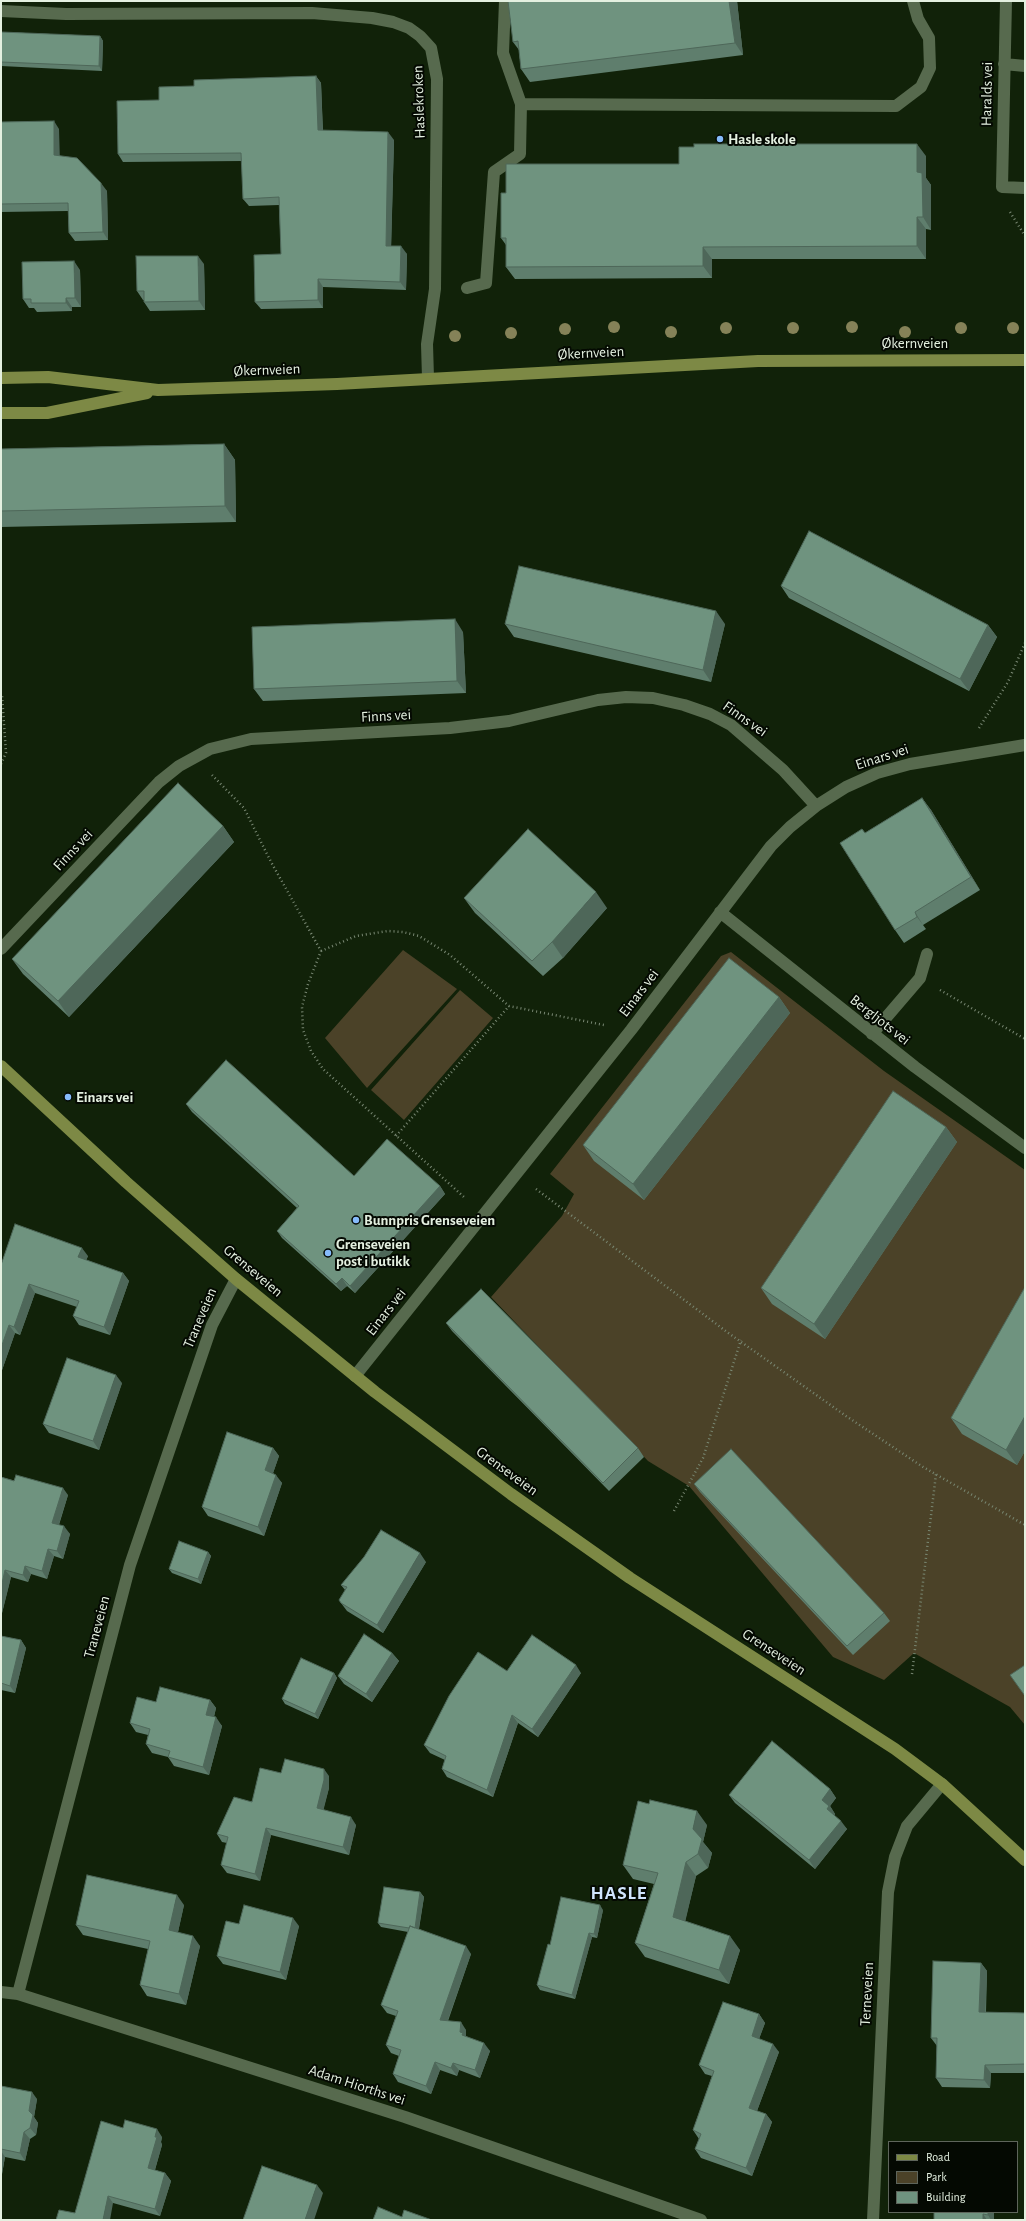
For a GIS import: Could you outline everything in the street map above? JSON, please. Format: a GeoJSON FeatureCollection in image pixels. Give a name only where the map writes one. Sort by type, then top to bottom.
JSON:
{"type":"FeatureCollection","features":[{"type":"Feature","properties":{"kind":"main road","name":"Økernveien"},"geometry":{"type":"LineString","coordinates":[[1,413],[47,413],[158,390],[758,361],[1025,360]]}},
{"type":"Feature","properties":{"kind":"main road","name":"Økernveien"},"geometry":{"type":"LineString","coordinates":[[1,378],[48,377],[158,390]]}},
{"type":"Feature","properties":{"kind":"main road","name":"Grenseveien"},"geometry":{"type":"LineString","coordinates":[[1,1066],[126,1182],[236,1279],[355,1376],[498,1486],[630,1578],[882,1740],[942,1784],[1025,1860]]}},
{"type":"Feature","properties":{"kind":"street"},"geometry":{"type":"LineString","coordinates":[[467,288],[486,282],[494,172],[520,154],[521,104],[503,53],[506,1]]}},
{"type":"Feature","properties":{"kind":"street"},"geometry":{"type":"LineString","coordinates":[[521,104],[896,106],[921,87],[930,68],[929,38],[918,19],[913,1]]}},
{"type":"Feature","properties":{"kind":"street","name":"Haralds vei"},"geometry":{"type":"LineString","coordinates":[[1006,1],[1002,187],[1025,188]]}},
{"type":"Feature","properties":{"kind":"street","name":"Haslekroken"},"geometry":{"type":"LineString","coordinates":[[1,11],[66,14],[312,7],[393,22],[409,28],[431,48],[437,79],[435,289],[427,344],[428,378]]}},
{"type":"Feature","properties":{"kind":"street"},"geometry":{"type":"LineString","coordinates":[[1004,64],[1025,66]]}},
{"type":"Feature","properties":{"kind":"street","name":"Finns vei"},"geometry":{"type":"LineString","coordinates":[[1,949],[159,782],[193,756],[223,744],[251,739],[450,728],[509,721],[598,700],[626,697],[653,698],[690,707],[710,714],[731,725],[783,770],[816,806]]}},
{"type":"Feature","properties":{"kind":"street","name":"Einars vei"},"geometry":{"type":"LineString","coordinates":[[355,1376],[632,1030],[771,846],[790,827],[816,806],[846,787],[877,773],[910,764],[1025,745]]}},
{"type":"Feature","properties":{"kind":"street","name":"Bergljots vei"},"geometry":{"type":"LineString","coordinates":[[720,912],[872,1034],[962,1103],[1025,1148]]}},
{"type":"Feature","properties":{"kind":"street"},"geometry":{"type":"LineString","coordinates":[[872,1034],[920,978],[927,954]]}},
{"type":"Feature","properties":{"kind":"street","name":"Traneveien"},"geometry":{"type":"LineString","coordinates":[[18,1994],[130,1565],[212,1325],[236,1279]]}},
{"type":"Feature","properties":{"kind":"street","name":"Terneveien"},"geometry":{"type":"LineString","coordinates":[[873,2220],[888,1892],[895,1857],[907,1826],[942,1784]]}},
{"type":"Feature","properties":{"kind":"street","name":"Adam Hiorths vei"},"geometry":{"type":"LineString","coordinates":[[1,1992],[18,1994],[406,2117],[701,2220]]}},
{"type":"Feature","properties":{"kind":"path"},"geometry":{"type":"LineString","coordinates":[[970,753],[969,744],[972,737],[1008,682],[1025,643]]}},
{"type":"Feature","properties":{"kind":"path"},"geometry":{"type":"LineString","coordinates":[[1,764],[6,754],[2,695]]}},
{"type":"Feature","properties":{"kind":"path"},"geometry":{"type":"LineString","coordinates":[[193,756],[244,808],[271,862],[321,951]]}},
{"type":"Feature","properties":{"kind":"path"},"geometry":{"type":"LineString","coordinates":[[484,1214],[323,1069],[311,1051],[303,1030],[302,1007],[308,984],[321,951],[356,936],[388,931],[403,932],[419,936],[450,955],[510,1006],[632,1030]]}},
{"type":"Feature","properties":{"kind":"path"},"geometry":{"type":"LineString","coordinates":[[920,978],[1025,1039]]}},
{"type":"Feature","properties":{"kind":"path"},"geometry":{"type":"LineString","coordinates":[[396,1136],[510,1006]]}},
{"type":"Feature","properties":{"kind":"path"},"geometry":{"type":"LineString","coordinates":[[517,1174],[846,1416],[936,1474],[1025,1525]]}},
{"type":"Feature","properties":{"kind":"path"},"geometry":{"type":"LineString","coordinates":[[674,1511],[703,1458],[741,1340]]}},
{"type":"Feature","properties":{"kind":"path"},"geometry":{"type":"LineString","coordinates":[[912,1674],[936,1474]]}},
{"type":"Feature","properties":{"kind":"green space"},"geometry":{"type":"Polygon","coordinates":[[[403,950],[457,989],[367,1088],[325,1038],[403,950]]]}},
{"type":"Feature","properties":{"kind":"green space"},"geometry":{"type":"Polygon","coordinates":[[[731,952],[884,1071],[1025,1170],[1025,1725],[1010,1707],[914,1653],[884,1680],[833,1657],[689,1486],[648,1461],[491,1297],[562,1216],[574,1194],[550,1174],[721,956],[731,952]]]}},
{"type":"Feature","properties":{"kind":"green space"},"geometry":{"type":"Polygon","coordinates":[[[460,990],[493,1018],[404,1120],[371,1090],[460,990]]]}},
{"type":"Feature","properties":{"kind":"building"},"geometry":{"type":"Polygon","coordinates":[[[508,1],[729,1],[735,43],[521,69],[518,41],[513,42],[508,1]]]}},
{"type":"Feature","properties":{"kind":"building"},"geometry":{"type":"Polygon","coordinates":[[[1,32],[100,36],[99,66],[1,62],[1,32]]]}},
{"type":"Feature","properties":{"kind":"building"},"geometry":{"type":"Polygon","coordinates":[[[316,76],[318,130],[388,132],[386,246],[401,246],[400,282],[318,279],[318,300],[255,302],[254,255],[281,254],[279,197],[243,199],[241,153],[118,154],[117,101],[159,100],[159,87],[194,86],[194,80],[316,76]]]}},
{"type":"Feature","properties":{"kind":"building"},"geometry":{"type":"Polygon","coordinates":[[[54,121],[54,155],[77,158],[101,183],[103,232],[69,233],[68,203],[1,204],[1,122],[54,121]]]}},
{"type":"Feature","properties":{"kind":"building"},"geometry":{"type":"Polygon","coordinates":[[[694,144],[917,144],[917,172],[922,173],[923,217],[917,217],[917,246],[703,247],[703,266],[506,267],[506,238],[501,238],[501,193],[506,193],[506,164],[679,164],[679,147],[694,147],[694,144]]]}},
{"type":"Feature","properties":{"kind":"building"},"geometry":{"type":"Polygon","coordinates":[[[136,256],[198,256],[199,301],[144,302],[144,291],[137,291],[136,256]]]}},
{"type":"Feature","properties":{"kind":"building"},"geometry":{"type":"Polygon","coordinates":[[[74,261],[75,298],[66,298],[66,303],[31,303],[31,299],[23,299],[22,262],[74,261]]]}},
{"type":"Feature","properties":{"kind":"building"},"geometry":{"type":"Polygon","coordinates":[[[224,444],[225,506],[1,511],[1,449],[224,444]]]}},
{"type":"Feature","properties":{"kind":"building"},"geometry":{"type":"Polygon","coordinates":[[[809,531],[988,625],[960,679],[781,586],[809,531]]]}},
{"type":"Feature","properties":{"kind":"building"},"geometry":{"type":"Polygon","coordinates":[[[519,566],[716,611],[703,670],[505,624],[519,566]]]}},
{"type":"Feature","properties":{"kind":"building"},"geometry":{"type":"Polygon","coordinates":[[[455,619],[457,681],[254,689],[252,627],[455,619]]]}},
{"type":"Feature","properties":{"kind":"building"},"geometry":{"type":"Polygon","coordinates":[[[178,783],[223,826],[58,1001],[12,959],[178,783]]]}},
{"type":"Feature","properties":{"kind":"building"},"geometry":{"type":"Polygon","coordinates":[[[922,798],[971,877],[915,912],[917,917],[895,930],[840,843],[862,829],[865,833],[922,798]]]}},
{"type":"Feature","properties":{"kind":"building"},"geometry":{"type":"Polygon","coordinates":[[[528,829],[596,892],[552,942],[532,961],[464,898],[528,829]]]}},
{"type":"Feature","properties":{"kind":"building"},"geometry":{"type":"Polygon","coordinates":[[[729,958],[779,997],[633,1184],[583,1145],[729,958]]]}},
{"type":"Feature","properties":{"kind":"building"},"geometry":{"type":"Polygon","coordinates":[[[226,1060],[354,1176],[387,1139],[440,1186],[350,1286],[342,1278],[336,1284],[277,1231],[299,1206],[186,1104],[226,1060]]]}},
{"type":"Feature","properties":{"kind":"building"},"geometry":{"type":"Polygon","coordinates":[[[893,1091],[946,1127],[814,1324],[761,1288],[893,1091]]]}},
{"type":"Feature","properties":{"kind":"building"},"geometry":{"type":"Polygon","coordinates":[[[15,1224],[82,1248],[78,1257],[123,1273],[104,1327],[73,1316],[79,1301],[29,1284],[14,1327],[9,1325],[1,1348],[1,1265],[15,1224]]]}},
{"type":"Feature","properties":{"kind":"building"},"geometry":{"type":"Polygon","coordinates":[[[1025,1287],[1025,1416],[1006,1450],[951,1418],[1025,1287]]]}},
{"type":"Feature","properties":{"kind":"building"},"geometry":{"type":"Polygon","coordinates":[[[481,1289],[638,1448],[603,1483],[446,1323],[481,1289]]]}},
{"type":"Feature","properties":{"kind":"building"},"geometry":{"type":"Polygon","coordinates":[[[67,1358],[116,1375],[93,1441],[43,1424],[67,1358]]]}},
{"type":"Feature","properties":{"kind":"building"},"geometry":{"type":"Polygon","coordinates":[[[227,1432],[273,1448],[265,1470],[276,1475],[258,1527],[202,1507],[227,1432]]]}},
{"type":"Feature","properties":{"kind":"building"},"geometry":{"type":"Polygon","coordinates":[[[731,1449],[884,1613],[847,1646],[694,1484],[731,1449]]]}},
{"type":"Feature","properties":{"kind":"building"},"geometry":{"type":"Polygon","coordinates":[[[16,1475],[63,1488],[52,1523],[64,1526],[57,1551],[48,1549],[42,1571],[25,1566],[23,1575],[5,1570],[1,1588],[1,1477],[14,1481],[16,1475]]]}},
{"type":"Feature","properties":{"kind":"building"},"geometry":{"type":"Polygon","coordinates":[[[381,1530],[420,1553],[377,1625],[341,1603],[339,1600],[347,1587],[341,1585],[364,1557],[381,1530]]]}},
{"type":"Feature","properties":{"kind":"building"},"geometry":{"type":"Polygon","coordinates":[[[179,1541],[208,1552],[198,1579],[169,1569],[179,1541]]]}},
{"type":"Feature","properties":{"kind":"building"},"geometry":{"type":"Polygon","coordinates":[[[364,1634],[392,1653],[366,1694],[338,1676],[364,1634]]]}},
{"type":"Feature","properties":{"kind":"building"},"geometry":{"type":"Polygon","coordinates":[[[532,1635],[576,1665],[532,1729],[512,1715],[487,1790],[442,1769],[446,1756],[424,1745],[449,1696],[478,1652],[507,1671],[532,1635]]]}},
{"type":"Feature","properties":{"kind":"building"},"geometry":{"type":"Polygon","coordinates":[[[1,1636],[21,1640],[10,1686],[1,1683],[1,1636]]]}},
{"type":"Feature","properties":{"kind":"building"},"geometry":{"type":"Polygon","coordinates":[[[301,1658],[334,1673],[315,1714],[282,1699],[301,1658]]]}},
{"type":"Feature","properties":{"kind":"building"},"geometry":{"type":"Polygon","coordinates":[[[1025,1665],[1025,1696],[1010,1675],[1025,1665]]]}},
{"type":"Feature","properties":{"kind":"building"},"geometry":{"type":"Polygon","coordinates":[[[160,1687],[210,1700],[206,1715],[216,1717],[203,1767],[168,1757],[170,1751],[146,1744],[150,1729],[130,1723],[137,1697],[156,1702],[160,1687]]]}},
{"type":"Feature","properties":{"kind":"building"},"geometry":{"type":"Polygon","coordinates":[[[772,1741],[830,1789],[822,1800],[829,1806],[827,1809],[841,1821],[809,1860],[729,1795],[772,1741]]]}},
{"type":"Feature","properties":{"kind":"building"},"geometry":{"type":"Polygon","coordinates":[[[285,1759],[324,1769],[324,1780],[317,1808],[351,1817],[343,1847],[266,1828],[255,1874],[221,1865],[228,1837],[217,1834],[234,1797],[252,1802],[260,1768],[281,1773],[285,1759]]]}},
{"type":"Feature","properties":{"kind":"building"},"geometry":{"type":"Polygon","coordinates":[[[650,1800],[697,1811],[693,1829],[702,1839],[698,1854],[686,1862],[673,1917],[730,1936],[719,1970],[635,1943],[658,1873],[623,1865],[638,1801],[649,1804],[650,1800]]]}},
{"type":"Feature","properties":{"kind":"building"},"geometry":{"type":"Polygon","coordinates":[[[87,1875],[177,1895],[169,1930],[193,1936],[179,1994],[140,1985],[150,1941],[76,1925],[87,1875]]]}},
{"type":"Feature","properties":{"kind":"building"},"geometry":{"type":"Polygon","coordinates":[[[384,1887],[420,1892],[415,1928],[410,1926],[409,1928],[378,1923],[384,1887]]]}},
{"type":"Feature","properties":{"kind":"building"},"geometry":{"type":"Polygon","coordinates":[[[561,1897],[600,1905],[594,1934],[589,1933],[572,1995],[537,1985],[548,1944],[550,1945],[561,1897]]]}},
{"type":"Feature","properties":{"kind":"building"},"geometry":{"type":"Polygon","coordinates":[[[244,1905],[293,1918],[280,1972],[217,1956],[226,1921],[239,1924],[244,1905]]]}},
{"type":"Feature","properties":{"kind":"building"},"geometry":{"type":"Polygon","coordinates":[[[410,1926],[466,1946],[440,2020],[461,2022],[460,2032],[463,2033],[462,2035],[484,2043],[475,2070],[453,2063],[451,2068],[435,2062],[426,2086],[393,2074],[401,2050],[386,2045],[398,2011],[381,2005],[410,1926]]]}},
{"type":"Feature","properties":{"kind":"building"},"geometry":{"type":"Polygon","coordinates":[[[933,1961],[981,1963],[979,2012],[1025,2013],[1025,2064],[985,2065],[984,2080],[936,2078],[937,2038],[931,2038],[933,1961]]]}},
{"type":"Feature","properties":{"kind":"building"},"geometry":{"type":"Polygon","coordinates":[[[723,2002],[759,2014],[752,2036],[773,2044],[749,2108],[766,2114],[746,2168],[695,2149],[701,2134],[693,2130],[714,2071],[699,2065],[723,2002]]]}},
{"type":"Feature","properties":{"kind":"building"},"geometry":{"type":"Polygon","coordinates":[[[1,2086],[32,2092],[29,2111],[33,2115],[30,2128],[24,2132],[20,2153],[1,2149],[1,2086]]]}},
{"type":"Feature","properties":{"kind":"building"},"geometry":{"type":"Polygon","coordinates":[[[125,2120],[157,2129],[155,2137],[157,2137],[148,2168],[165,2173],[155,2209],[108,2196],[103,2220],[56,2220],[59,2210],[75,2213],[101,2121],[123,2128],[125,2120]]]}},
{"type":"Feature","properties":{"kind":"building"},"geometry":{"type":"Polygon","coordinates":[[[262,2166],[317,2185],[305,2220],[243,2220],[262,2166]]]}},
{"type":"Feature","properties":{"kind":"building"},"geometry":{"type":"Polygon","coordinates":[[[378,2207],[402,2217],[404,2210],[432,2220],[373,2220],[378,2207]]]}},
{"type":"Feature","properties":{"kind":"building"},"geometry":{"type":"Polygon","coordinates":[[[934,2213],[988,2213],[988,2215],[983,2214],[983,2220],[934,2220],[934,2213]]]}},
{"type":"Feature","properties":{"kind":"place","name":"Hasle skole"},"geometry":{"type":"Point","coordinates":[720,139]}},
{"type":"Feature","properties":{"kind":"place","name":"Einars vei"},"geometry":{"type":"Point","coordinates":[68,1097]}},
{"type":"Feature","properties":{"kind":"place","name":"Bunnpris Grenseveien"},"geometry":{"type":"Point","coordinates":[356,1220]}},
{"type":"Feature","properties":{"kind":"place","name":"Grenseveien post i butikk"},"geometry":{"type":"Point","coordinates":[328,1253]}},
{"type":"Feature","properties":{"kind":"district","name":"HASLE"},"geometry":{"type":"Point","coordinates":[619,1893]}}]}
